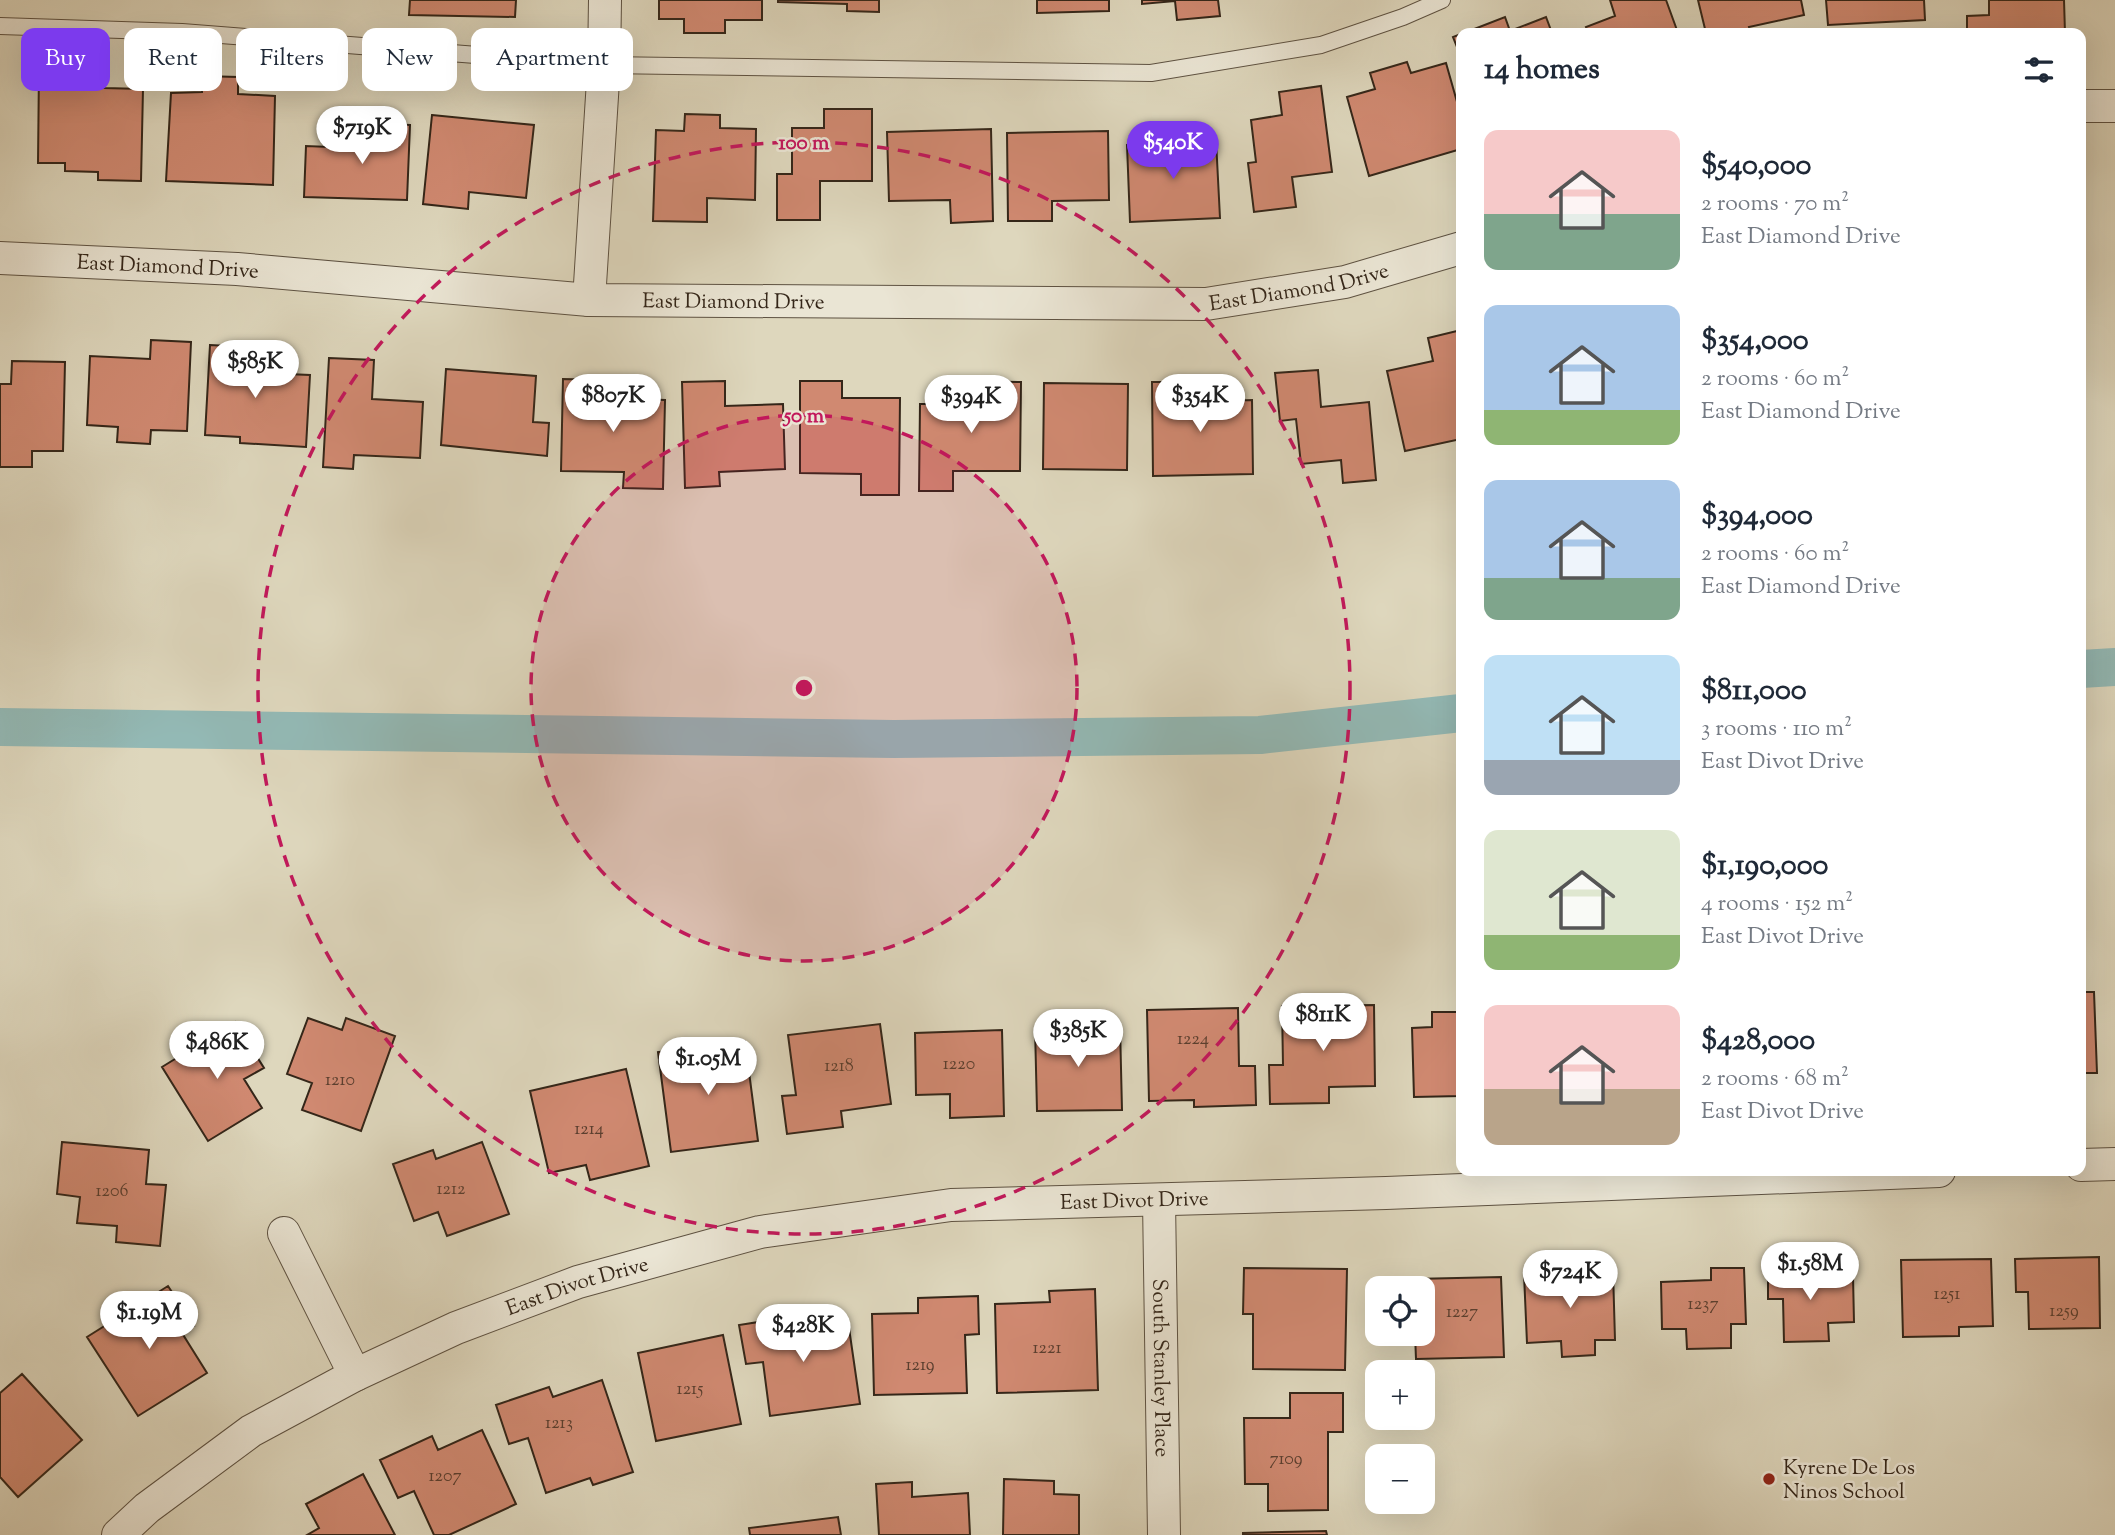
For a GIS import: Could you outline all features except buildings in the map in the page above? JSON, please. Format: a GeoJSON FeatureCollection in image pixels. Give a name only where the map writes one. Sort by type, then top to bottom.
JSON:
{"type":"FeatureCollection","features":[{"type":"Feature","properties":{"kind":"street"},"geometry":{"type":"LineString","coordinates":[[605,0],[605,28]]}},
{"type":"Feature","properties":{"kind":"street"},"geometry":{"type":"LineString","coordinates":[[589,300],[602,91]]}},
{"type":"Feature","properties":{"kind":"street"},"geometry":{"type":"LineString","coordinates":[[2086,106],[2115,106]]}},
{"type":"Feature","properties":{"kind":"street","name":"East Diamond Drive"},"geometry":{"type":"LineString","coordinates":[[0,258],[237,269],[589,300],[1206,304],[1345,282],[1456,249]]}},
{"type":"Feature","properties":{"kind":"street"},"geometry":{"type":"LineString","coordinates":[[2086,1165],[2115,1164]]}},
{"type":"Feature","properties":{"kind":"street","name":"East Divot Drive"},"geometry":{"type":"LineString","coordinates":[[118,1535],[147,1508],[251,1431],[355,1375],[456,1328],[578,1282],[760,1232],[951,1205],[1805,1176]]}},
{"type":"Feature","properties":{"kind":"street","name":"South Stanley Place"},"geometry":{"type":"LineString","coordinates":[[1159,1200],[1164,1535]]}},
{"type":"Feature","properties":{"kind":"street"},"geometry":{"type":"LineString","coordinates":[[284,1233],[355,1375]]}},
{"type":"Feature","properties":{"kind":"lane"},"geometry":{"type":"LineString","coordinates":[[633,65],[1151,73],[1321,45],[1403,17],[1442,0]]}},
{"type":"Feature","properties":{"kind":"lane"},"geometry":{"type":"LineString","coordinates":[[0,26],[182,32],[471,55]]}},
{"type":"Feature","properties":{"kind":"waterway"},"geometry":{"type":"LineString","coordinates":[[2086,669],[2115,667]]}},
{"type":"Feature","properties":{"kind":"waterway"},"geometry":{"type":"LineString","coordinates":[[0,727],[894,739],[1260,735],[1456,714]]}},
{"type":"Feature","properties":{"kind":"place","name":"Kyrene De Los Ninos School"},"geometry":{"type":"Point","coordinates":[1769,1479]}}]}
